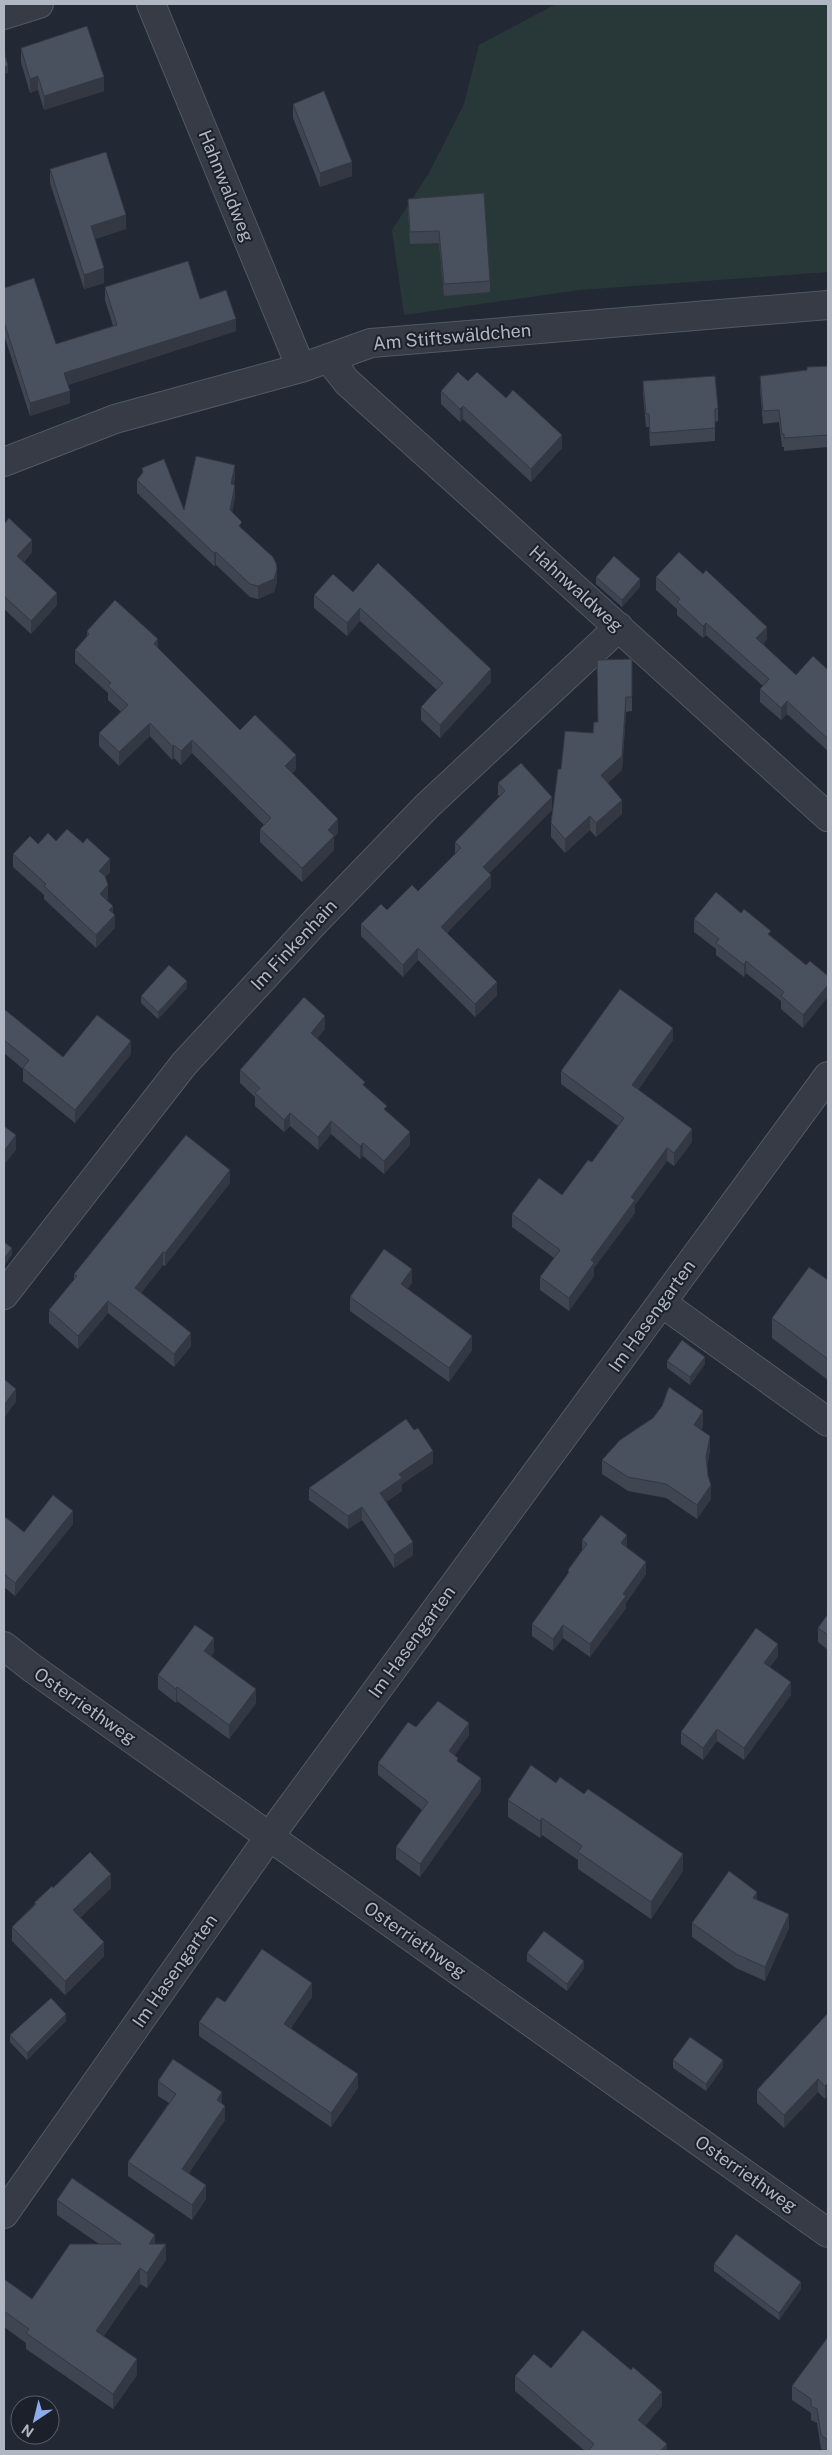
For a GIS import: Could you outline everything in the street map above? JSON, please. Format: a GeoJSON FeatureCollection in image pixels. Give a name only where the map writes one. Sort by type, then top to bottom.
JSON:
{"type":"FeatureCollection","features":[{"type":"Feature","properties":{"kind":"street"},"geometry":{"type":"LineString","coordinates":[[4,16],[39,4]]}},
{"type":"Feature","properties":{"kind":"street","name":"Hahnwaldweg"},"geometry":{"type":"LineString","coordinates":[[151,4],[302,368]]}},
{"type":"Feature","properties":{"kind":"street","name":"Am Stiftswäldchen"},"geometry":{"type":"LineString","coordinates":[[4,462],[115,419],[302,368],[372,343],[828,305]]}},
{"type":"Feature","properties":{"kind":"street","name":"Hahnwaldweg"},"geometry":{"type":"LineString","coordinates":[[328,358],[347,382],[828,817]]}},
{"type":"Feature","properties":{"kind":"street","name":"Im Finkenhain"},"geometry":{"type":"LineString","coordinates":[[4,1295],[184,1064],[275,965],[427,806],[618,627]]}},
{"type":"Feature","properties":{"kind":"street","name":"Im Hasengarten"},"geometry":{"type":"LineString","coordinates":[[4,2214],[269,1837],[828,1076]]}},
{"type":"Feature","properties":{"kind":"street"},"geometry":{"type":"LineString","coordinates":[[662,1302],[828,1422]]}},
{"type":"Feature","properties":{"kind":"street","name":"Osterriethweg"},"geometry":{"type":"LineString","coordinates":[[4,1646],[269,1837],[828,2233]]}},
{"type":"Feature","properties":{"kind":"shaded area"},"geometry":{"type":"Polygon","coordinates":[[[556,4],[828,4],[828,272],[579,290],[404,315],[392,230],[429,173],[464,104],[479,45],[556,4]]]}},
{"type":"Feature","properties":{"kind":"building"},"geometry":{"type":"Polygon","coordinates":[[[87,26],[104,77],[44,96],[38,76],[30,79],[21,48],[87,26]]]}},
{"type":"Feature","properties":{"kind":"building"},"geometry":{"type":"Polygon","coordinates":[[[4,51],[8,66],[4,67],[4,51]]]}},
{"type":"Feature","properties":{"kind":"building"},"geometry":{"type":"Polygon","coordinates":[[[324,91],[352,162],[320,173],[293,104],[324,91]]]}},
{"type":"Feature","properties":{"kind":"building"},"geometry":{"type":"Polygon","coordinates":[[[106,152],[126,215],[91,226],[104,268],[84,275],[50,169],[106,152]]]}},
{"type":"Feature","properties":{"kind":"building"},"geometry":{"type":"Polygon","coordinates":[[[484,193],[490,281],[444,284],[439,231],[410,232],[408,199],[484,193]]]}},
{"type":"Feature","properties":{"kind":"building"},"geometry":{"type":"Polygon","coordinates":[[[188,261],[200,299],[226,290],[236,319],[64,373],[70,391],[30,403],[4,322],[4,288],[34,278],[56,344],[117,325],[105,287],[188,261]]]}},
{"type":"Feature","properties":{"kind":"building"},"geometry":{"type":"Polygon","coordinates":[[[828,366],[828,435],[784,438],[779,410],[763,411],[760,376],[807,370],[807,367],[828,366]]]}},
{"type":"Feature","properties":{"kind":"building"},"geometry":{"type":"Polygon","coordinates":[[[458,372],[468,381],[477,372],[506,398],[513,390],[562,435],[531,469],[463,406],[460,409],[441,391],[458,372]]]}},
{"type":"Feature","properties":{"kind":"building"},"geometry":{"type":"Polygon","coordinates":[[[715,376],[718,408],[715,409],[715,428],[650,433],[649,414],[646,414],[643,381],[715,376]]]}},
{"type":"Feature","properties":{"kind":"building"},"geometry":{"type":"Polygon","coordinates":[[[196,456],[235,465],[231,484],[235,485],[230,510],[242,522],[239,526],[273,557],[277,569],[274,579],[258,586],[250,584],[216,552],[214,553],[137,480],[143,472],[142,468],[164,459],[184,510],[196,456]]]}},
{"type":"Feature","properties":{"kind":"building"},"geometry":{"type":"Polygon","coordinates":[[[9,518],[32,540],[17,556],[57,593],[31,621],[4,596],[4,524],[9,518]]]}},
{"type":"Feature","properties":{"kind":"building"},"geometry":{"type":"Polygon","coordinates":[[[679,552],[703,574],[706,570],[767,627],[756,638],[796,675],[813,656],[828,670],[828,739],[787,701],[781,708],[760,689],[769,679],[706,623],[703,626],[677,602],[680,599],[656,577],[679,552]]]}},
{"type":"Feature","properties":{"kind":"building"},"geometry":{"type":"Polygon","coordinates":[[[614,556],[640,579],[622,600],[596,577],[614,556]]]}},
{"type":"Feature","properties":{"kind":"building"},"geometry":{"type":"Polygon","coordinates":[[[378,563],[491,669],[440,725],[421,707],[443,683],[360,608],[347,623],[314,595],[333,574],[353,592],[378,563]]]}},
{"type":"Feature","properties":{"kind":"building"},"geometry":{"type":"Polygon","coordinates":[[[115,600],[158,639],[154,644],[240,730],[255,715],[296,755],[285,766],[338,819],[328,830],[334,836],[302,868],[260,829],[271,818],[192,740],[181,751],[174,745],[172,746],[150,723],[119,752],[99,733],[128,705],[108,686],[111,683],[75,650],[89,634],[87,631],[115,600]]]}},
{"type":"Feature","properties":{"kind":"building"},"geometry":{"type":"Polygon","coordinates":[[[632,659],[632,697],[626,697],[622,756],[601,775],[622,800],[596,823],[590,816],[565,839],[551,823],[558,769],[561,769],[565,731],[593,733],[594,722],[598,722],[597,660],[632,659]]]}},
{"type":"Feature","properties":{"kind":"building"},"geometry":{"type":"Polygon","coordinates":[[[521,763],[552,797],[483,867],[491,875],[441,927],[497,982],[475,1004],[418,948],[403,965],[361,924],[381,904],[387,910],[412,885],[418,891],[461,848],[455,842],[505,791],[498,783],[521,763]]]}},
{"type":"Feature","properties":{"kind":"building"},"geometry":{"type":"Polygon","coordinates":[[[67,829],[83,843],[87,838],[110,859],[99,871],[105,876],[108,885],[100,894],[113,906],[109,910],[115,915],[96,935],[44,886],[46,884],[13,854],[30,836],[38,844],[48,833],[56,841],[67,829]]]}},
{"type":"Feature","properties":{"kind":"building"},"geometry":{"type":"Polygon","coordinates":[[[716,892],[741,913],[744,909],[771,931],[768,934],[806,965],[810,961],[828,976],[828,985],[803,1015],[781,996],[784,992],[746,961],[744,965],[716,943],[719,939],[694,919],[716,892]]]}},
{"type":"Feature","properties":{"kind":"building"},"geometry":{"type":"Polygon","coordinates":[[[169,965],[187,981],[158,1012],[141,996],[169,965]]]}},
{"type":"Feature","properties":{"kind":"building"},"geometry":{"type":"Polygon","coordinates":[[[620,989],[673,1028],[632,1085],[692,1129],[674,1153],[667,1148],[631,1197],[635,1200],[591,1260],[594,1263],[569,1298],[540,1277],[560,1250],[512,1214],[539,1178],[562,1195],[588,1160],[592,1162],[624,1118],[561,1071],[620,989]]]}},
{"type":"Feature","properties":{"kind":"building"},"geometry":{"type":"Polygon","coordinates":[[[304,997],[325,1016],[311,1033],[365,1082],[363,1085],[387,1106],[384,1109],[410,1132],[384,1161],[363,1143],[360,1146],[331,1121],[318,1137],[290,1113],[284,1120],[255,1093],[260,1088],[240,1070],[304,997]]]}},
{"type":"Feature","properties":{"kind":"building"},"geometry":{"type":"Polygon","coordinates":[[[4,1009],[63,1057],[97,1015],[131,1041],[75,1110],[23,1068],[29,1060],[4,1040],[4,1009]]]}},
{"type":"Feature","properties":{"kind":"building"},"geometry":{"type":"Polygon","coordinates":[[[4,1126],[16,1135],[4,1151],[4,1126]]]}},
{"type":"Feature","properties":{"kind":"building"},"geometry":{"type":"Polygon","coordinates":[[[186,1135],[230,1170],[135,1288],[191,1333],[174,1354],[108,1301],[78,1336],[49,1310],[77,1276],[74,1274],[186,1135]]]}},
{"type":"Feature","properties":{"kind":"building"},"geometry":{"type":"Polygon","coordinates":[[[4,1242],[12,1248],[4,1259],[4,1242]]]}},
{"type":"Feature","properties":{"kind":"building"},"geometry":{"type":"Polygon","coordinates":[[[384,1249],[412,1269],[401,1284],[472,1336],[449,1368],[350,1297],[384,1249]]]}},
{"type":"Feature","properties":{"kind":"building"},"geometry":{"type":"Polygon","coordinates":[[[809,1267],[828,1280],[828,1359],[772,1318],[809,1267]]]}},
{"type":"Feature","properties":{"kind":"building"},"geometry":{"type":"Polygon","coordinates":[[[682,1340],[705,1357],[690,1377],[667,1361],[682,1340]]]}},
{"type":"Feature","properties":{"kind":"building"},"geometry":{"type":"Polygon","coordinates":[[[4,1379],[16,1389],[4,1405],[4,1379]]]}},
{"type":"Feature","properties":{"kind":"building"},"geometry":{"type":"Polygon","coordinates":[[[669,1387],[703,1411],[694,1425],[710,1436],[706,1457],[711,1485],[697,1505],[666,1484],[628,1477],[602,1460],[620,1440],[653,1418],[662,1406],[669,1387]]]}},
{"type":"Feature","properties":{"kind":"building"},"geometry":{"type":"Polygon","coordinates":[[[406,1419],[414,1430],[418,1428],[433,1451],[399,1474],[402,1478],[380,1493],[413,1542],[394,1555],[362,1507],[348,1516],[309,1488],[406,1419]]]}},
{"type":"Feature","properties":{"kind":"building"},"geometry":{"type":"Polygon","coordinates":[[[53,1495],[73,1511],[15,1583],[4,1574],[4,1516],[24,1532],[53,1495]]]}},
{"type":"Feature","properties":{"kind":"building"},"geometry":{"type":"Polygon","coordinates":[[[601,1515],[627,1535],[621,1543],[646,1562],[623,1594],[626,1596],[590,1644],[563,1625],[553,1639],[532,1624],[587,1544],[582,1540],[601,1515]]]}},
{"type":"Feature","properties":{"kind":"building"},"geometry":{"type":"Polygon","coordinates":[[[828,1614],[828,1635],[818,1628],[828,1614]]]}},
{"type":"Feature","properties":{"kind":"building"},"geometry":{"type":"Polygon","coordinates":[[[195,1625],[214,1638],[204,1651],[256,1689],[229,1725],[158,1675],[195,1625]]]}},
{"type":"Feature","properties":{"kind":"building"},"geometry":{"type":"Polygon","coordinates":[[[756,1628],[778,1644],[764,1663],[791,1682],[744,1748],[717,1729],[703,1748],[681,1732],[756,1628]]]}},
{"type":"Feature","properties":{"kind":"building"},"geometry":{"type":"Polygon","coordinates":[[[438,1701],[469,1723],[449,1751],[458,1758],[457,1761],[481,1778],[420,1864],[396,1847],[428,1802],[378,1763],[408,1722],[416,1727],[438,1701]]]}},
{"type":"Feature","properties":{"kind":"building"},"geometry":{"type":"Polygon","coordinates":[[[531,1765],[556,1783],[560,1777],[584,1794],[588,1789],[683,1854],[651,1902],[578,1852],[582,1846],[542,1818],[540,1821],[508,1800],[531,1765]]]}},
{"type":"Feature","properties":{"kind":"building"},"geometry":{"type":"Polygon","coordinates":[[[90,1852],[111,1874],[73,1910],[104,1942],[65,1981],[12,1927],[36,1904],[34,1903],[52,1886],[53,1888],[90,1852]]]}},
{"type":"Feature","properties":{"kind":"building"},"geometry":{"type":"Polygon","coordinates":[[[729,1871],[757,1892],[753,1898],[789,1914],[765,1967],[736,1954],[692,1923],[729,1871]]]}},
{"type":"Feature","properties":{"kind":"building"},"geometry":{"type":"Polygon","coordinates":[[[544,1931],[584,1961],[567,1984],[527,1953],[544,1931]]]}},
{"type":"Feature","properties":{"kind":"building"},"geometry":{"type":"Polygon","coordinates":[[[262,1949],[312,1983],[284,2024],[358,2074],[331,2113],[199,2022],[217,1997],[225,2002],[262,1949]]]}},
{"type":"Feature","properties":{"kind":"building"},"geometry":{"type":"Polygon","coordinates":[[[51,1998],[66,2014],[27,2053],[10,2035],[51,1998]]]}},
{"type":"Feature","properties":{"kind":"building"},"geometry":{"type":"Polygon","coordinates":[[[828,2013],[828,2083],[825,2086],[818,2079],[784,2115],[757,2090],[828,2013]]]}},
{"type":"Feature","properties":{"kind":"building"},"geometry":{"type":"Polygon","coordinates":[[[690,2037],[723,2060],[706,2084],[673,2060],[690,2037]]]}},
{"type":"Feature","properties":{"kind":"building"},"geometry":{"type":"Polygon","coordinates":[[[173,2059],[222,2092],[217,2100],[225,2106],[182,2169],[206,2185],[192,2205],[128,2162],[176,2094],[158,2081],[173,2059]]]}},
{"type":"Feature","properties":{"kind":"building"},"geometry":{"type":"Polygon","coordinates":[[[72,2178],[155,2235],[149,2244],[166,2244],[147,2273],[140,2268],[96,2331],[137,2359],[113,2394],[26,2333],[29,2329],[4,2311],[4,2279],[32,2299],[70,2244],[121,2244],[57,2200],[72,2178]]]}},
{"type":"Feature","properties":{"kind":"building"},"geometry":{"type":"Polygon","coordinates":[[[736,2234],[801,2282],[779,2313],[714,2264],[736,2234]]]}},
{"type":"Feature","properties":{"kind":"building"},"geometry":{"type":"Polygon","coordinates":[[[583,2330],[631,2370],[633,2367],[662,2392],[638,2420],[667,2444],[660,2451],[588,2451],[594,2444],[515,2376],[534,2354],[551,2368],[583,2330]]]}},
{"type":"Feature","properties":{"kind":"building"},"geometry":{"type":"Polygon","coordinates":[[[828,2337],[828,2440],[821,2435],[817,2409],[811,2406],[811,2399],[792,2386],[828,2337]]]}}]}
